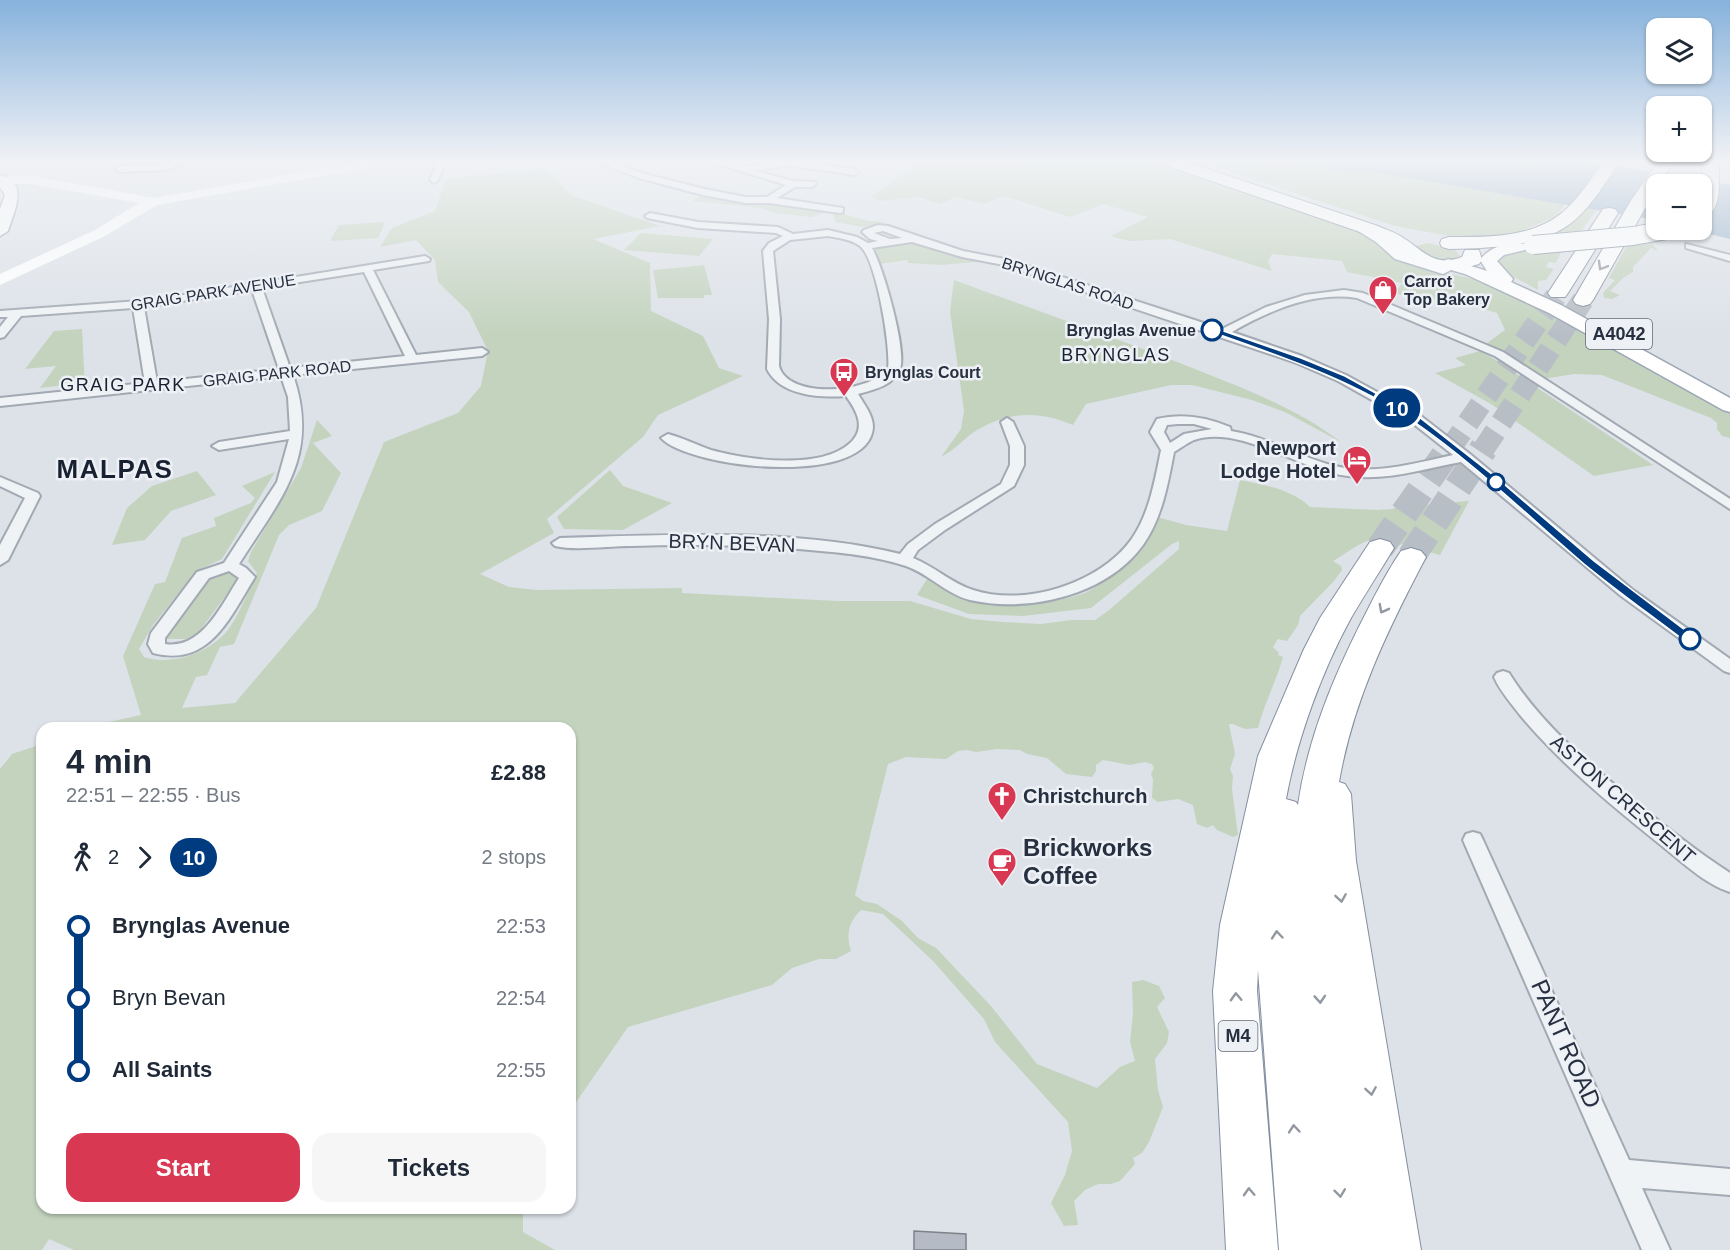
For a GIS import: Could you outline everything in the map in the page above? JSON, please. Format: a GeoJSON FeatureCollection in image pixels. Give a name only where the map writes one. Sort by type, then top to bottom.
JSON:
{"type":"FeatureCollection","features":[{"type":"Feature","properties":{"kind":"highway","name":"A4042"},"geometry":{"type":"LineString","coordinates":[[1347,218],[1362,223]]}},
{"type":"Feature","properties":{"kind":"highway","name":"A4042"},"geometry":{"type":"LineString","coordinates":[[1349,218],[1385,235],[1425,240]]}},
{"type":"Feature","properties":{"kind":"highway"},"geometry":{"type":"LineString","coordinates":[[1565,218],[1515,243],[1486,249],[1463,264],[1422,260],[1410,254],[1425,240],[1515,243],[1646,234]]}},
{"type":"Feature","properties":{"kind":"highway"},"geometry":{"type":"LineString","coordinates":[[1558,293],[1606,218]]}},
{"type":"Feature","properties":{"kind":"highway"},"geometry":{"type":"LineString","coordinates":[[1583,300],[1630,218]]}},
{"type":"Feature","properties":{"kind":"highway"},"geometry":{"type":"LineString","coordinates":[[1425,240],[1463,248],[1472,257]]}},
{"type":"Feature","properties":{"kind":"highway","name":"M4"},"geometry":{"type":"LineString","coordinates":[[1380,548],[1336,618],[1307,680],[1297,832],[1395,1250]]}},
{"type":"Feature","properties":{"kind":"highway","name":"M4"},"geometry":{"type":"LineString","coordinates":[[1252,1250],[1235,991],[1241,925],[1297,832],[1332,796],[1342,742],[1345,695],[1371,631],[1411,557]]}},
{"type":"Feature","properties":{"kind":"highway","name":"M4"},"geometry":{"type":"LineString","coordinates":[[1297,832],[1277,843],[1276,925],[1305,1250]]}},
{"type":"Feature","properties":{"kind":"highway","name":"M4"},"geometry":{"type":"LineString","coordinates":[[1297,832],[1312,893],[1321,1022],[1347,1250]]}},
{"type":"Feature","properties":{"kind":"main road","name":"A4042"},"geometry":{"type":"LineString","coordinates":[[1362,223],[1401,256],[1411,261],[1468,275],[1527,295]]}},
{"type":"Feature","properties":{"kind":"main road"},"geometry":{"type":"LineString","coordinates":[[1505,279],[1490,265],[1488,260],[1515,243]]}},
{"type":"Feature","properties":{"kind":"main road","name":"A4042"},"geometry":{"type":"LineString","coordinates":[[1472,257],[1505,279],[1609,328],[1730,396]]}},
{"type":"Feature","properties":{"kind":"main road","name":"A4042"},"geometry":{"type":"LineString","coordinates":[[1448,264],[1471,270],[1527,295],[1607,336],[1730,406]]}},
{"type":"Feature","properties":{"kind":"street"},"geometry":{"type":"LineString","coordinates":[[4,277],[94,236],[125,218]]}},
{"type":"Feature","properties":{"kind":"street"},"geometry":{"type":"LineString","coordinates":[[662,218],[698,225],[778,230],[792,237]]}},
{"type":"Feature","properties":{"kind":"street","name":"BRYNGLAS ROAD"},"geometry":{"type":"LineString","coordinates":[[890,240],[873,237],[867,232],[872,229],[885,228],[953,251],[1006,262],[1223,333],[1298,359],[1342,378],[1416,419],[1465,457],[1627,593],[1730,667]]}},
{"type":"Feature","properties":{"kind":"street"},"geometry":{"type":"LineString","coordinates":[[828,233],[856,240],[865,246],[872,258],[884,297],[893,343],[895,369],[874,386],[834,393],[800,389],[782,380],[774,369],[775,327],[768,251],[775,243],[792,237],[828,233]]}},
{"type":"Feature","properties":{"kind":"street","name":"BRYNGLAS ROAD"},"geometry":{"type":"LineString","coordinates":[[865,246],[890,240],[912,239]]}},
{"type":"Feature","properties":{"kind":"street"},"geometry":{"type":"LineString","coordinates":[[1689,246],[1730,258]]}},
{"type":"Feature","properties":{"kind":"street","name":"GRAIG PARK AVENUE"},"geometry":{"type":"LineString","coordinates":[[0,314],[138,305],[425,259]]}},
{"type":"Feature","properties":{"kind":"street"},"geometry":{"type":"LineString","coordinates":[[367,268],[412,359]]}},
{"type":"Feature","properties":{"kind":"street"},"geometry":{"type":"LineString","coordinates":[[230,566],[247,577],[207,638],[194,647],[179,652],[159,649],[156,644],[157,638],[202,575],[230,566],[284,482],[291,463],[297,435],[294,397],[256,286]]}},
{"type":"Feature","properties":{"kind":"street"},"geometry":{"type":"LineString","coordinates":[[1223,333],[1254,316],[1321,294],[1340,291],[1359,295],[1498,354],[1730,505]]}},
{"type":"Feature","properties":{"kind":"street"},"geometry":{"type":"LineString","coordinates":[[138,305],[152,386]]}},
{"type":"Feature","properties":{"kind":"street"},"geometry":{"type":"LineString","coordinates":[[0,335],[17,313]]}},
{"type":"Feature","properties":{"kind":"street","name":"GRAIG PARK ROAD"},"geometry":{"type":"LineString","coordinates":[[0,402],[482,352]]}},
{"type":"Feature","properties":{"kind":"street"},"geometry":{"type":"LineString","coordinates":[[668,438],[702,451],[748,461],[779,464],[805,463],[828,458],[848,451],[861,441],[868,431],[868,421],[850,392]]}},
{"type":"Feature","properties":{"kind":"street","name":"BRYN BEVAN"},"geometry":{"type":"LineString","coordinates":[[1168,450],[1157,432],[1162,422],[1177,418],[1221,428],[1343,471],[1393,473],[1465,457]]}},
{"type":"Feature","properties":{"kind":"street"},"geometry":{"type":"LineString","coordinates":[[903,561],[914,547],[940,527],[1007,486],[1017,465],[1017,446],[1007,422]]}},
{"type":"Feature","properties":{"kind":"street","name":"BRYN BEVAN"},"geometry":{"type":"LineString","coordinates":[[560,543],[750,542],[822,547],[903,561],[919,567],[942,583],[973,596],[1021,600],[1044,597],[1076,588],[1117,563],[1135,545],[1151,517],[1168,450],[1176,443],[1196,437],[1233,434]]}},
{"type":"Feature","properties":{"kind":"street"},"geometry":{"type":"LineString","coordinates":[[219,446],[297,435]]}},
{"type":"Feature","properties":{"kind":"street"},"geometry":{"type":"LineString","coordinates":[[0,481],[33,496],[0,561]]}},
{"type":"Feature","properties":{"kind":"street","name":"ASTON CRESCENT"},"geometry":{"type":"LineString","coordinates":[[1503,676],[1505,684],[1530,715],[1583,770],[1688,856],[1730,884]]}},
{"type":"Feature","properties":{"kind":"street","name":"PANT ROAD"},"geometry":{"type":"LineString","coordinates":[[1473,840],[1624,1173],[1656,1250]]}},
{"type":"Feature","properties":{"kind":"street"},"geometry":{"type":"LineString","coordinates":[[1624,1173],[1730,1182]]}},
{"type":"Feature","properties":{"kind":"green space"},"geometry":{"type":"Polygon","coordinates":[[[416,218],[638,218],[660,226],[593,239],[650,263],[651,311],[703,336],[719,368],[743,376],[658,415],[643,437],[547,519],[554,533],[480,574],[509,587],[537,590],[682,588],[682,593],[837,601],[910,601],[971,619],[1002,622],[1041,624],[1095,620],[1179,549],[1179,541],[1172,544],[1091,608],[1023,616],[969,614],[917,595],[927,579],[944,589],[982,601],[1023,604],[1082,594],[1137,556],[1146,544],[1157,517],[1186,525],[1227,531],[1240,480],[1286,492],[1310,507],[1377,510],[1393,509],[1402,503],[1450,506],[1456,502],[1469,501],[1440,555],[1402,544],[1391,549],[1373,539],[1356,546],[1333,561],[1341,566],[1342,570],[1300,616],[1298,625],[1287,641],[1278,639],[1273,647],[1279,653],[1278,655],[1283,657],[1258,728],[1245,729],[1229,724],[1235,754],[1230,769],[1233,776],[1232,789],[1238,835],[1233,837],[1217,830],[1213,825],[1207,828],[1197,824],[1193,805],[1178,799],[1158,802],[1152,798],[1151,774],[1154,768],[1152,764],[1145,762],[1130,765],[1103,760],[1096,765],[1096,771],[1092,777],[1066,774],[1047,758],[1027,754],[1020,750],[997,749],[976,752],[967,750],[958,751],[946,759],[906,757],[888,764],[855,895],[863,901],[877,904],[902,921],[918,938],[936,948],[991,1006],[1037,1064],[1097,1088],[1120,1067],[1135,1061],[1130,1042],[1133,1013],[1132,982],[1143,980],[1159,986],[1165,998],[1157,1007],[1169,1032],[1167,1043],[1155,1059],[1158,1090],[1163,1107],[1149,1142],[1142,1153],[1133,1158],[1135,1164],[1120,1181],[1098,1184],[1085,1190],[1074,1201],[1078,1225],[1064,1226],[1051,1203],[1065,1175],[1072,1151],[1068,1122],[995,1042],[984,1019],[933,961],[883,914],[861,910],[849,929],[851,951],[836,959],[819,959],[792,968],[772,985],[628,1027],[576,1102],[576,722],[109,722],[141,715],[123,656],[155,584],[165,582],[182,538],[216,526],[214,518],[251,503],[255,498],[242,486],[275,472],[222,559],[196,571],[153,625],[139,649],[144,657],[166,660],[189,656],[210,646],[227,631],[257,573],[248,561],[251,552],[301,468],[317,420],[332,436],[313,443],[341,473],[322,511],[289,525],[279,535],[234,644],[220,647],[207,675],[196,677],[182,708],[235,703],[316,608],[384,442],[458,413],[481,386],[488,351],[469,312],[438,282],[435,260],[416,240],[380,247],[392,228],[416,218]]]}},
{"type":"Feature","properties":{"kind":"green space"},"geometry":{"type":"Polygon","coordinates":[[[834,218],[859,218],[884,222],[863,227],[835,222],[834,218]]]}},
{"type":"Feature","properties":{"kind":"green space"},"geometry":{"type":"Polygon","coordinates":[[[1145,218],[1326,218],[1380,240],[1389,254],[1408,263],[1469,278],[1519,295],[1629,352],[1730,413],[1730,438],[1722,436],[1717,429],[1717,423],[1711,418],[1602,375],[1574,374],[1537,380],[1483,346],[1505,330],[1497,313],[1462,302],[1409,297],[1395,293],[1402,283],[1347,272],[1342,261],[1272,254],[1268,261],[1272,271],[1170,239],[1129,241],[1111,236],[1145,218]]]}},
{"type":"Feature","properties":{"kind":"green space"},"geometry":{"type":"Polygon","coordinates":[[[1372,218],[1552,218],[1521,231],[1482,238],[1454,237],[1395,226],[1372,218]]]}},
{"type":"Feature","properties":{"kind":"green space"},"geometry":{"type":"Polygon","coordinates":[[[1576,218],[1590,218],[1576,238],[1521,242],[1548,233],[1576,218]]]}},
{"type":"Feature","properties":{"kind":"green space"},"geometry":{"type":"Polygon","coordinates":[[[385,222],[378,238],[330,241],[339,225],[385,222]]]}},
{"type":"Feature","properties":{"kind":"green space"},"geometry":{"type":"Polygon","coordinates":[[[641,233],[713,239],[699,256],[624,250],[641,233]]]}},
{"type":"Feature","properties":{"kind":"green space"},"geometry":{"type":"Polygon","coordinates":[[[1646,238],[1658,251],[1651,248],[1633,267],[1633,272],[1610,291],[1620,295],[1612,299],[1604,298],[1603,293],[1615,280],[1609,278],[1630,240],[1646,238]]]}},
{"type":"Feature","properties":{"kind":"green space"},"geometry":{"type":"Polygon","coordinates":[[[912,242],[944,253],[989,261],[941,265],[908,263],[907,260],[879,264],[875,248],[912,242]]]}},
{"type":"Feature","properties":{"kind":"green space"},"geometry":{"type":"Polygon","coordinates":[[[1427,243],[1454,249],[1460,256],[1448,260],[1436,259],[1414,247],[1427,243]]]}},
{"type":"Feature","properties":{"kind":"green space"},"geometry":{"type":"Polygon","coordinates":[[[1559,247],[1562,250],[1556,263],[1549,262],[1546,267],[1554,269],[1546,280],[1538,281],[1538,290],[1498,268],[1495,259],[1516,250],[1559,247]]]}},
{"type":"Feature","properties":{"kind":"green space"},"geometry":{"type":"Polygon","coordinates":[[[704,265],[712,295],[704,295],[704,298],[658,298],[653,270],[704,265]]]}},
{"type":"Feature","properties":{"kind":"green space"},"geometry":{"type":"Polygon","coordinates":[[[954,280],[1240,387],[1283,406],[1341,442],[1285,412],[1252,400],[1192,385],[1171,385],[1086,404],[1073,425],[1034,415],[1008,417],[971,434],[941,457],[961,429],[964,411],[950,311],[954,280]]]}},
{"type":"Feature","properties":{"kind":"green space"},"geometry":{"type":"Polygon","coordinates":[[[82,329],[85,389],[63,391],[66,385],[40,388],[56,366],[25,369],[54,331],[82,329]]]}},
{"type":"Feature","properties":{"kind":"green space"},"geometry":{"type":"Polygon","coordinates":[[[1480,351],[1653,465],[1594,476],[1491,404],[1435,373],[1466,365],[1455,358],[1480,351]]]}},
{"type":"Feature","properties":{"kind":"green space"},"geometry":{"type":"Polygon","coordinates":[[[610,470],[623,486],[672,503],[623,530],[564,529],[557,517],[610,470]]]}},
{"type":"Feature","properties":{"kind":"green space"},"geometry":{"type":"Polygon","coordinates":[[[197,471],[216,495],[171,511],[145,540],[112,545],[127,508],[152,486],[197,471]]]}},
{"type":"Feature","properties":{"kind":"green space"},"geometry":{"type":"Polygon","coordinates":[[[224,572],[235,575],[237,580],[199,632],[186,639],[167,639],[166,635],[204,580],[224,572]]]}},
{"type":"Feature","properties":{"kind":"green space"},"geometry":{"type":"Polygon","coordinates":[[[36,746],[36,1214],[523,1214],[523,1232],[555,1250],[74,1250],[49,1239],[42,1250],[0,1250],[0,769],[12,754],[36,746]]]}},
{"type":"Feature","properties":{"kind":"water"},"geometry":{"type":"Polygon","coordinates":[[[1712,218],[1730,218],[1730,239],[1712,235],[1712,218]]]}},
{"type":"Feature","properties":{"kind":"building"},"geometry":{"type":"Polygon","coordinates":[[[914,1231],[966,1234],[966,1250],[914,1250],[914,1231]]]}},
{"type":"Feature","properties":{"kind":"tunnel"},"geometry":{"type":"LineString","coordinates":[[1449,450],[1558,293]]}},
{"type":"Feature","properties":{"kind":"tunnel"},"geometry":{"type":"LineString","coordinates":[[1483,450],[1583,300]]}},
{"type":"Feature","properties":{"kind":"tunnel"},"geometry":{"type":"LineString","coordinates":[[1380,548],[1450,448]]}},
{"type":"Feature","properties":{"kind":"tunnel"},"geometry":{"type":"LineString","coordinates":[[1411,557],[1484,448]]}},
{"type":"Feature","properties":{"kind":"bus line","name":"10"},"geometry":{"type":"LineString","coordinates":[[1212,330],[1298,359],[1342,378],[1416,419],[1627,593],[1690,639]]}},
{"type":"Feature","properties":{"kind":"place","name":"Carrot Top Bakery"},"geometry":{"type":"Point","coordinates":[1383,316]}},
{"type":"Feature","properties":{"kind":"place","name":"Brynglas Avenue"},"geometry":{"type":"Point","coordinates":[1212,330]}},
{"type":"Feature","properties":{"kind":"place","name":"Brynglas Court"},"geometry":{"type":"Point","coordinates":[844,398]}},
{"type":"Feature","properties":{"kind":"place","name":"Newport Lodge Hotel"},"geometry":{"type":"Point","coordinates":[1357,486]}},
{"type":"Feature","properties":{"kind":"place","name":"Christchurch"},"geometry":{"type":"Point","coordinates":[1002,822]}},
{"type":"Feature","properties":{"kind":"place","name":"Brickworks Coffee"},"geometry":{"type":"Point","coordinates":[1002,888]}},
{"type":"Feature","properties":{"kind":"district","name":"BRYNGLAS"},"geometry":{"type":"Point","coordinates":[1116,355]}},
{"type":"Feature","properties":{"kind":"district","name":"GRAIG PARK"},"geometry":{"type":"Point","coordinates":[123,385]}},
{"type":"Feature","properties":{"kind":"district","name":"MALPAS"},"geometry":{"type":"Point","coordinates":[115,469]}}]}
